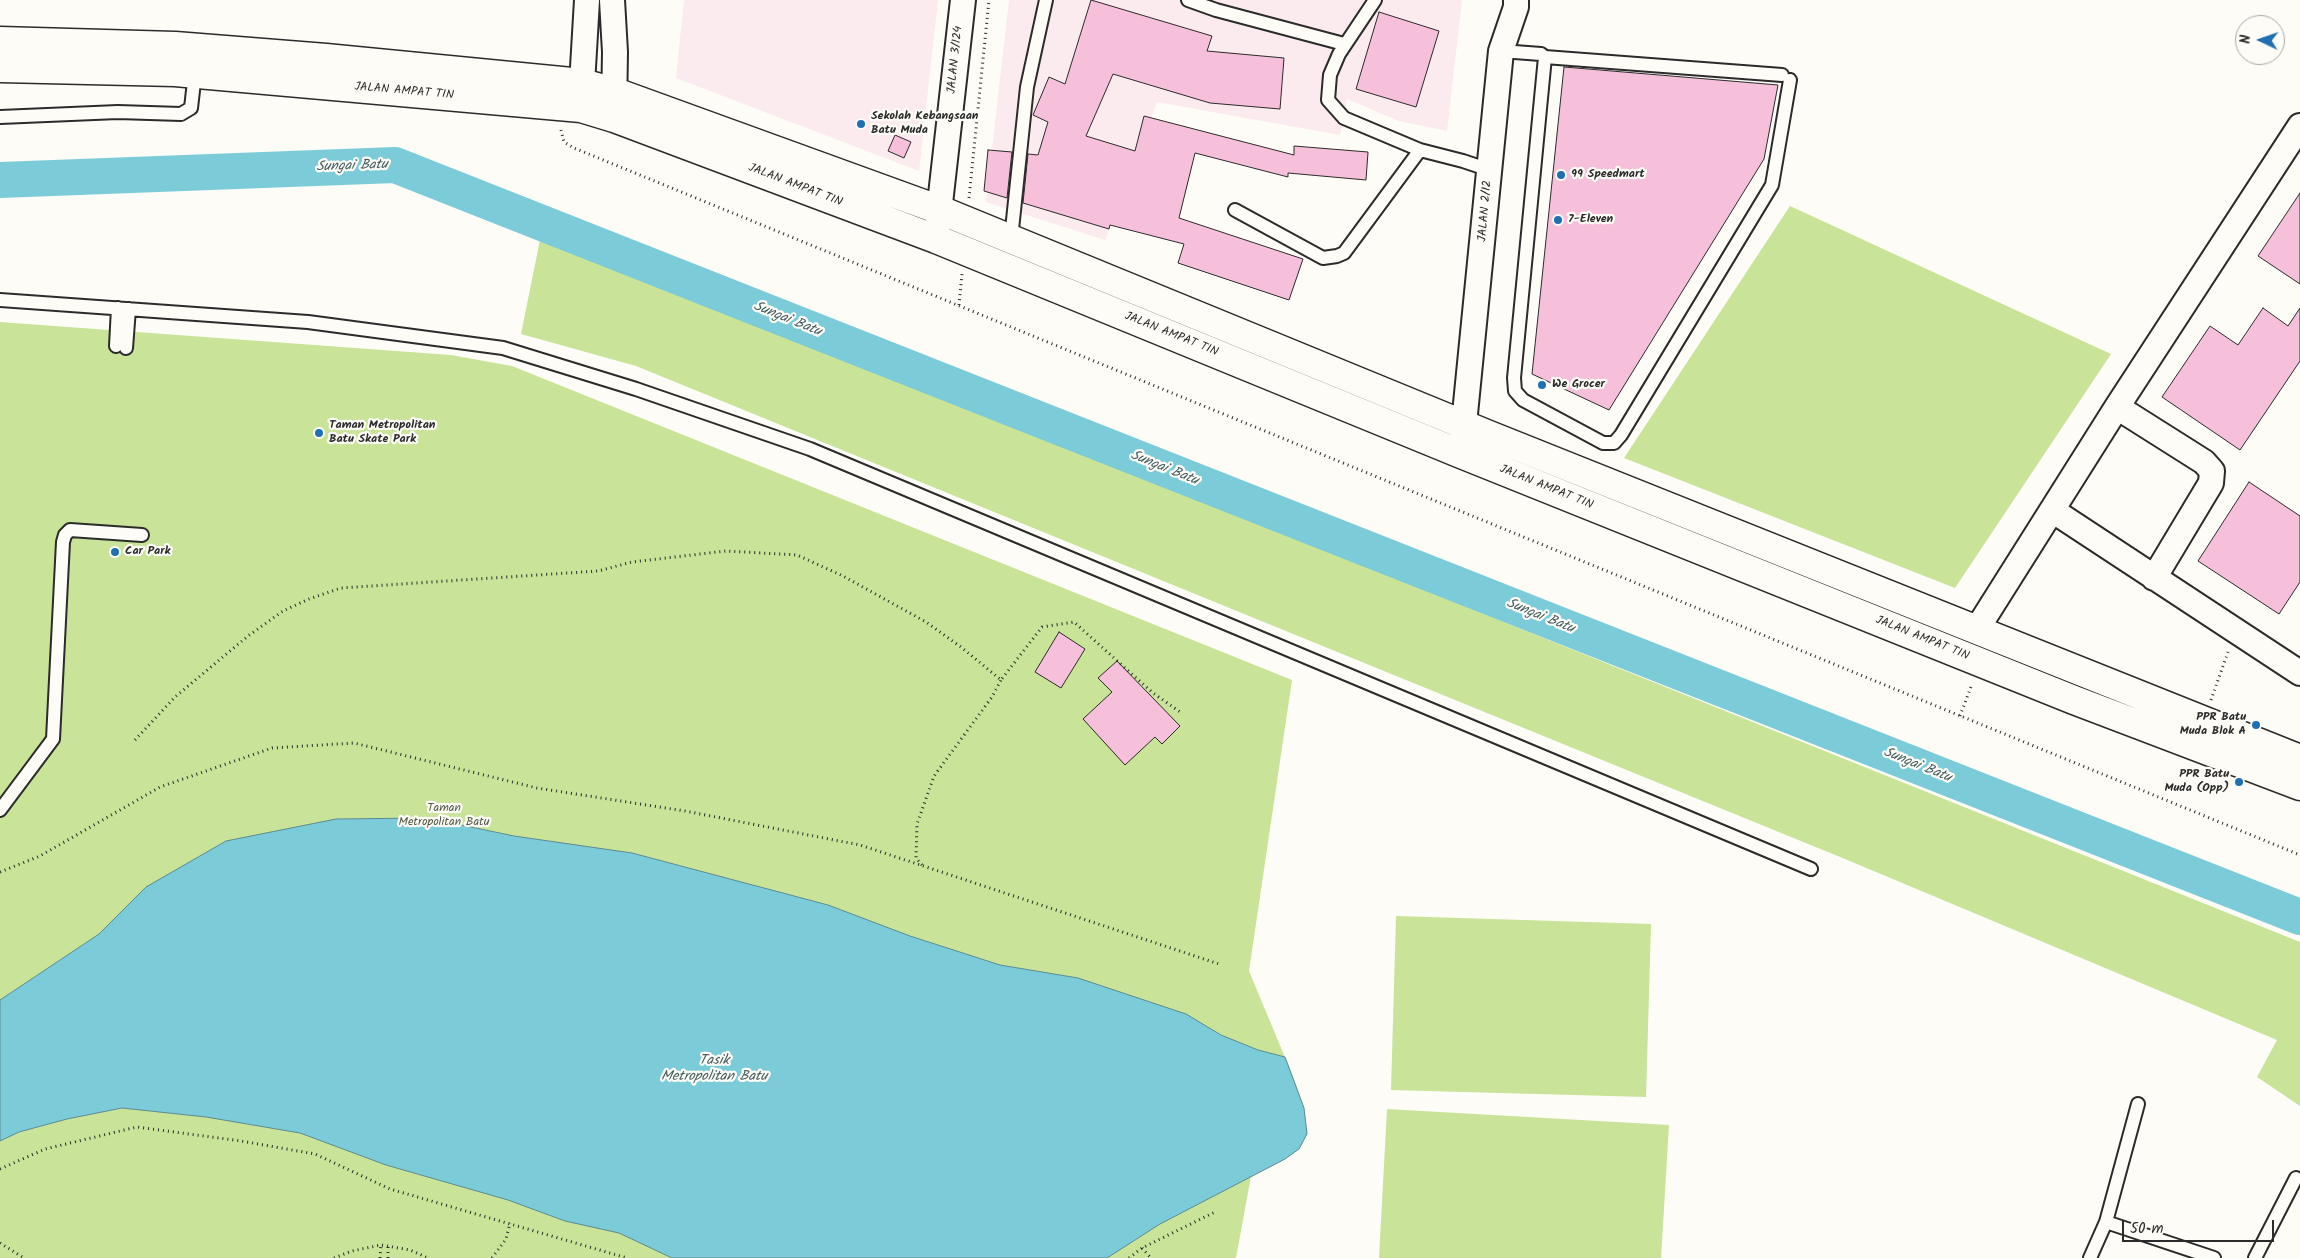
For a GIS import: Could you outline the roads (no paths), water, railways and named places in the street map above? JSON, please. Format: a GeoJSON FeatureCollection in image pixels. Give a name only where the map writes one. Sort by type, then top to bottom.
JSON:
{"type":"FeatureCollection","features":[{"type":"Feature","properties":{"kind":"street"},"geometry":{"type":"LineString","coordinates":[[575,99],[587,0]]}},
{"type":"Feature","properties":{"kind":"street"},"geometry":{"type":"LineString","coordinates":[[612,0],[615,105]]}},
{"type":"Feature","properties":{"kind":"street","name":"JALAN 3/124"},"geometry":{"type":"LineString","coordinates":[[936,239],[963,0]]}},
{"type":"Feature","properties":{"kind":"street","name":"JALAN 2/12"},"geometry":{"type":"LineString","coordinates":[[1461,454],[1501,51],[1516,7],[1516,0]]}},
{"type":"Feature","properties":{"kind":"street","name":"JALAN AMPAT TIN"},"geometry":{"type":"LineString","coordinates":[[0,42],[176,46],[615,105],[940,210],[1465,425],[1977,629],[2225,731],[2300,759]]}},
{"type":"Feature","properties":{"kind":"street","name":"JALAN AMPAT TIN"},"geometry":{"type":"LineString","coordinates":[[0,68],[195,73],[575,99]]}},
{"type":"Feature","properties":{"kind":"street","name":"JALAN AMPAT TIN"},"geometry":{"type":"LineString","coordinates":[[615,105],[1461,454],[2074,700],[2300,786]]}},
{"type":"Feature","properties":{"kind":"street"},"geometry":{"type":"LineString","coordinates":[[2074,700],[1989,653],[1979,644],[1977,629],[2117,407],[2300,127]]}},
{"type":"Feature","properties":{"kind":"street"},"geometry":{"type":"LineString","coordinates":[[2117,407],[2204,462],[2212,470],[2211,483],[2154,578]]}},
{"type":"Feature","properties":{"kind":"street"},"geometry":{"type":"LineString","coordinates":[[2052,510],[2300,673]]}},
{"type":"Feature","properties":{"kind":"lane"},"geometry":{"type":"LineString","coordinates":[[1011,239],[1027,87],[1046,0]]}},
{"type":"Feature","properties":{"kind":"lane"},"geometry":{"type":"LineString","coordinates":[[1188,0],[1216,10],[1344,44]]}},
{"type":"Feature","properties":{"kind":"lane"},"geometry":{"type":"LineString","coordinates":[[1375,0],[1344,44],[1330,75],[1328,100],[1344,118],[1420,150],[1490,170]]}},
{"type":"Feature","properties":{"kind":"lane"},"geometry":{"type":"LineString","coordinates":[[1501,51],[1540,54],[1545,57],[1785,78],[1780,107],[1780,143],[1772,185],[1621,435],[1614,443],[1603,443],[1523,400],[1515,391],[1514,378],[1545,57]]}},
{"type":"Feature","properties":{"kind":"lane"},"geometry":{"type":"LineString","coordinates":[[0,117],[118,112],[181,114],[191,108],[195,73]]}},
{"type":"Feature","properties":{"kind":"lane"},"geometry":{"type":"LineString","coordinates":[[1234,210],[1323,258],[1337,256],[1344,253],[1420,150]]}},
{"type":"Feature","properties":{"kind":"lane"},"geometry":{"type":"LineString","coordinates":[[0,300],[308,322],[503,348],[636,389],[810,449],[1811,869]]}},
{"type":"Feature","properties":{"kind":"lane"},"geometry":{"type":"LineString","coordinates":[[121,347],[123,309]]}},
{"type":"Feature","properties":{"kind":"lane"},"geometry":{"type":"LineString","coordinates":[[0,810],[53,739],[62,542],[65,535],[70,530],[142,535]]}},
{"type":"Feature","properties":{"kind":"lane"},"geometry":{"type":"LineString","coordinates":[[2090,1258],[2106,1222],[2138,1104]]}},
{"type":"Feature","properties":{"kind":"lane"},"geometry":{"type":"LineString","coordinates":[[2255,1258],[2296,1178]]}},
{"type":"Feature","properties":{"kind":"lane"},"geometry":{"type":"LineString","coordinates":[[2106,1222],[2214,1258]]}},
{"type":"Feature","properties":{"kind":"water","name":"Tasik Metropolitan Batu"},"geometry":{"type":"Polygon","coordinates":[[[428,818],[514,836],[632,853],[828,905],[910,936],[1000,965],[1078,978],[1186,1014],[1221,1035],[1258,1050],[1285,1057],[1304,1108],[1307,1134],[1299,1149],[1285,1159],[1160,1224],[1107,1258],[672,1258],[619,1233],[565,1221],[508,1200],[386,1165],[300,1133],[206,1117],[122,1108],[67,1119],[19,1132],[0,1141],[0,1000],[99,934],[146,887],[226,841],[336,819],[428,818]]]}},
{"type":"Feature","properties":{"kind":"waterway","name":"Sungai Batu"},"geometry":{"type":"LineString","coordinates":[[0,180],[395,165],[2300,917]]}},
{"type":"Feature","properties":{"kind":"place","name":"Sekolah Kebangsaan Batu Muda"},"geometry":{"type":"Point","coordinates":[861,124]}},
{"type":"Feature","properties":{"kind":"place","name":"99 Speedmart"},"geometry":{"type":"Point","coordinates":[1561,175]}},
{"type":"Feature","properties":{"kind":"place","name":"7-Eleven"},"geometry":{"type":"Point","coordinates":[1558,220]}},
{"type":"Feature","properties":{"kind":"place","name":"We Grocer"},"geometry":{"type":"Point","coordinates":[1542,385]}},
{"type":"Feature","properties":{"kind":"place","name":"Taman Metropolitan Batu Skate Park"},"geometry":{"type":"Point","coordinates":[319,433]}},
{"type":"Feature","properties":{"kind":"place","name":"Car Park"},"geometry":{"type":"Point","coordinates":[115,552]}},
{"type":"Feature","properties":{"kind":"place","name":"PPR Batu Muda Blok A"},"geometry":{"type":"Point","coordinates":[2256,725]}},
{"type":"Feature","properties":{"kind":"place","name":"PPR Batu Muda (Opp)"},"geometry":{"type":"Point","coordinates":[2239,782]}},
{"type":"Feature","properties":{"kind":"park label","name":"Taman Metropolitan Batu"},"geometry":{"type":"Point","coordinates":[444,816]}}]}
